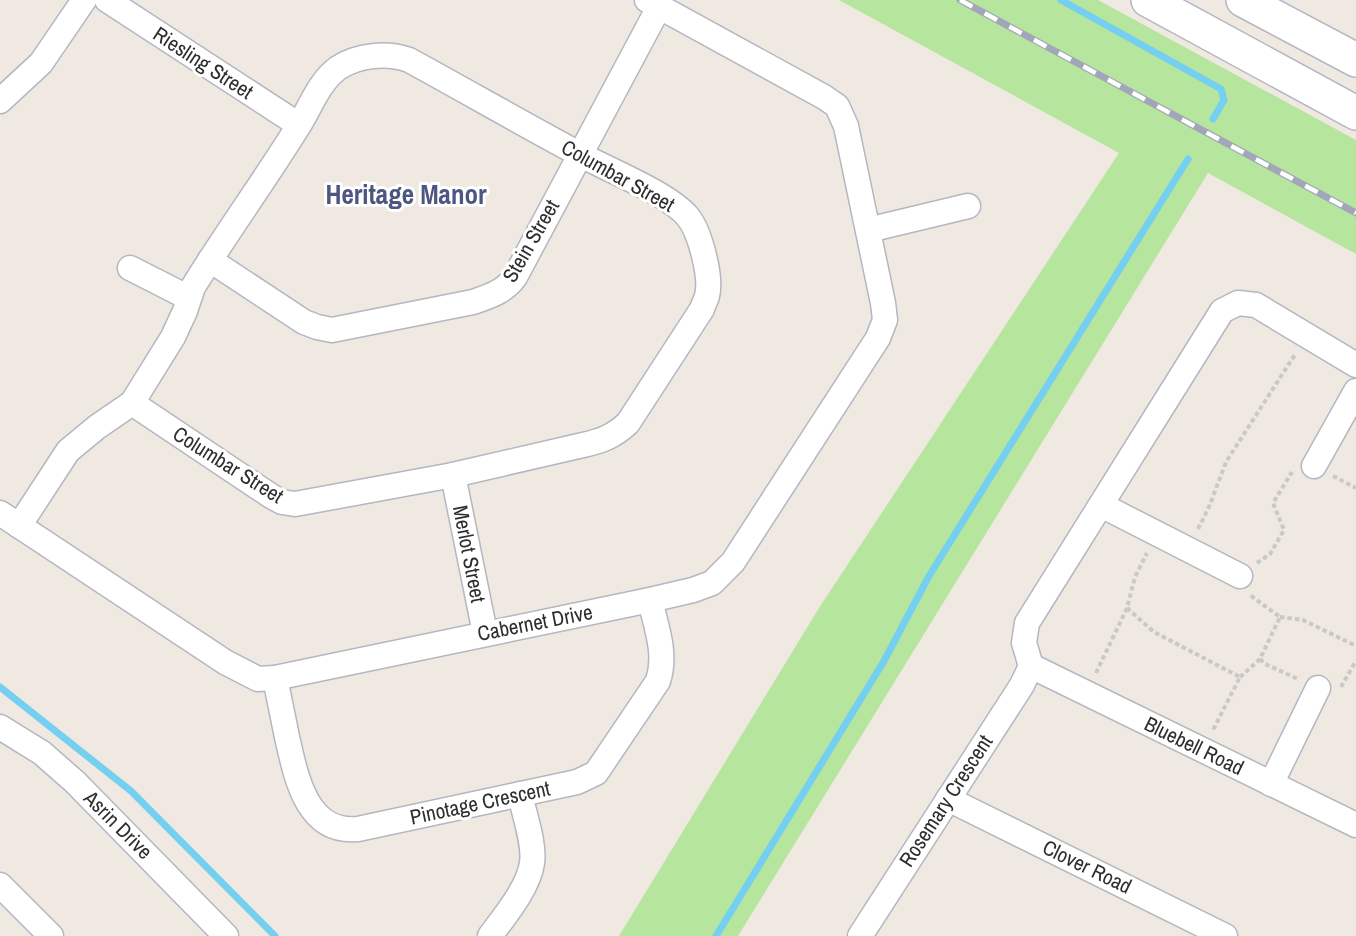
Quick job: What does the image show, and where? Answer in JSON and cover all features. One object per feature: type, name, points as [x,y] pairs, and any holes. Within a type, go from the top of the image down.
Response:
[{"type":"main road","points":[[1148,0],[1356,113]]},
{"type":"main road","points":[[1243,0],[1356,60]]},
{"type":"street","points":[[0,101],[41,63],[84,0]]},
{"type":"street","name":"Riesling Street","points":[[107,0],[299,125]]},
{"type":"street","name":"Stein Street","points":[[210,260],[304,322],[332,330],[473,302],[508,287],[580,154],[653,3]]},
{"type":"street","name":"Cabernet Drive","points":[[10,520],[248,675],[258,679],[275,678],[650,600],[712,583],[733,562],[878,338],[885,320],[846,126],[837,106],[653,3]]},
{"type":"street","name":"Columbar Street","points":[[10,520],[68,451],[132,403],[173,337],[192,287],[299,125],[324,81],[339,68],[356,60],[394,55],[409,60],[661,196],[689,218],[698,238],[707,270],[707,295],[702,309],[628,423],[616,434],[602,441],[453,475],[307,504],[282,502],[132,403]]},
{"type":"street","points":[[868,230],[968,206]]},
{"type":"street","points":[[130,268],[189,298]]},
{"type":"street","points":[[1031,666],[1024,643],[1027,623],[1222,312],[1238,303],[1256,305],[1356,364]]},
{"type":"street","points":[[1314,466],[1356,391]]},
{"type":"street","name":"Merlot Street","points":[[453,475],[484,633]]},
{"type":"street","points":[[1101,505],[1239,576]]},
{"type":"street","name":"Pinotage Crescent","points":[[275,678],[299,789],[320,817],[334,828],[345,831],[358,830],[588,778],[600,768],[658,681],[662,671],[661,646],[650,600]]},
{"type":"street","name":"Bluebell Road","points":[[1031,666],[1356,825]]},
{"type":"street","name":"Rosemary Crescent","points":[[860,936],[1022,685],[1031,666]]},
{"type":"street","points":[[1271,784],[1318,688]]},
{"type":"street","name":"Asrin Drive","points":[[0,727],[42,753],[75,782],[226,936]]},
{"type":"street","points":[[490,936],[530,873],[532,852],[520,794]]},
{"type":"street","name":"Clover Road","points":[[948,799],[1225,936]]},
{"type":"street","points":[[0,885],[51,936]]},
{"type":"path","points":[[1188,549],[1209,507],[1226,462],[1307,334]]},
{"type":"path","points":[[1356,488],[1300,459],[1273,503],[1284,530],[1270,554],[1239,576],[1247,593],[1280,617],[1303,620],[1356,646]]},
{"type":"path","points":[[1086,693],[1127,608],[1135,577],[1156,533]]},
{"type":"path","points":[[1127,608],[1154,632],[1240,677]]},
{"type":"path","points":[[1203,750],[1240,677],[1260,659],[1280,617]]},
{"type":"path","points":[[1260,659],[1265,664],[1318,688]]},
{"type":"green space","points":[[839,0],[1098,0],[1356,140],[1356,254],[1208,173],[738,936],[619,936],[819,608],[1119,153]]},
{"type":"waterway","points":[[1061,0],[1221,89],[1224,100],[1213,119]]},
{"type":"waterway","points":[[716,936],[884,661],[929,576],[1188,159]]},
{"type":"waterway","points":[[0,687],[131,791],[275,936]]},
{"type":"railway","points":[[960,0],[1356,213]]},
{"type":"district","name":"Heritage Manor","points":[[406,195]]}]
